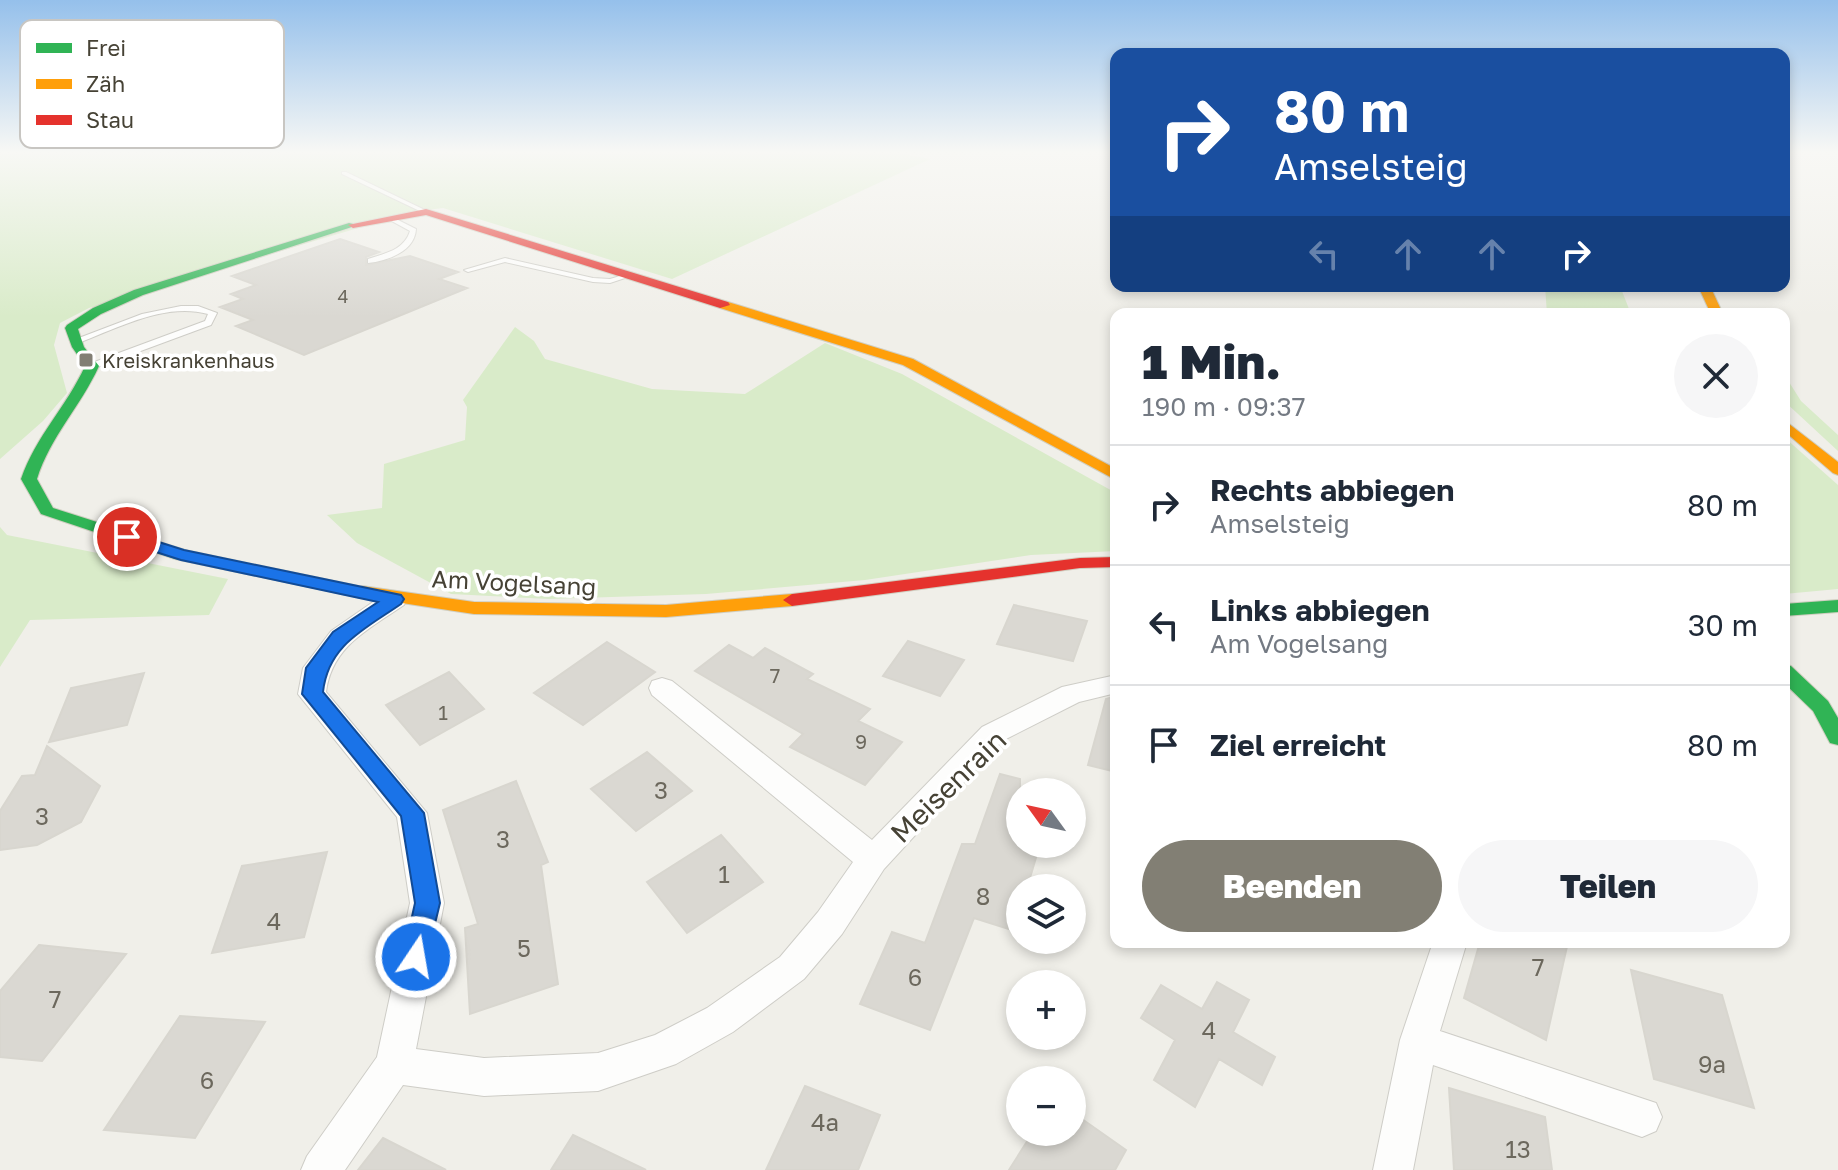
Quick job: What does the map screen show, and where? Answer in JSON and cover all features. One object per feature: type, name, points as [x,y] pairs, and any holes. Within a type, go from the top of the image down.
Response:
[{"type":"street","points":[[92,366],[75,341],[71,328],[89,314],[117,300],[317,234],[426,212],[908,362],[1110,472]]},
{"type":"street","name":"Am Vogelsang","points":[[92,366],[78,398],[36,454],[29,479],[47,511],[181,555],[395,599],[488,608],[666,611],[737,607],[1080,563],[1110,562]]},
{"type":"street","points":[[1790,429],[1838,470]]},
{"type":"street","points":[[321,1170],[394,1065],[427,903],[412,813],[312,694],[316,668],[340,637],[395,599]]},
{"type":"street","points":[[1790,610],[1838,606]]},
{"type":"street","points":[[1790,677],[1821,706],[1838,737]]},
{"type":"street","name":"Meisenrain","points":[[394,1065],[484,1077],[598,1072],[663,1051],[720,1020],[792,968],[830,923],[873,860],[992,734],[1072,694],[1110,685]]},
{"type":"street","name":"Meisenrain","points":[[662,688],[873,860]]},
{"type":"street","points":[[1393,1170],[1419,1040],[1448,948]]},
{"type":"street","points":[[1419,1040],[1459,1057],[1642,1117]]},
{"type":"lane","points":[[417,208],[426,212]]},
{"type":"lane","points":[[371,261],[403,249],[412,239],[414,230],[390,218]]},
{"type":"lane","points":[[468,270],[505,260],[593,280],[610,281],[630,275]]},
{"type":"lane","points":[[75,341],[168,310],[199,307],[213,313],[208,323],[92,366]]},
{"type":"green space","points":[[0,208],[826,208],[672,279],[443,208],[412,212],[89,308],[60,323],[54,345],[67,393],[43,421],[0,459]]},
{"type":"green space","points":[[1545,292],[1622,292],[1629,308],[1547,308]]},
{"type":"green space","points":[[515,327],[534,341],[545,359],[652,389],[745,394],[825,343],[902,374],[1110,490],[1110,551],[1031,555],[865,580],[706,594],[549,599],[451,594],[357,543],[327,515],[382,508],[384,464],[465,440],[467,407],[463,400]]},
{"type":"green space","points":[[1790,384],[1801,401],[1838,435],[1838,451],[1790,407]]},
{"type":"green space","points":[[1790,442],[1838,485],[1838,589],[1790,593]]},
{"type":"green space","points":[[0,527],[7,535],[228,579],[209,615],[30,620],[0,667]]},
{"type":"building","points":[[340,239],[379,252],[366,257],[366,265],[410,256],[458,272],[439,279],[467,288],[304,355],[236,326],[253,320],[220,307],[243,299],[231,294],[256,285],[232,276]]},
{"type":"building","points":[[1014,605],[1087,621],[1073,661],[997,644]]},
{"type":"building","points":[[908,641],[964,660],[940,696],[883,676]]},
{"type":"building","points":[[607,642],[655,672],[583,725],[534,693]]},
{"type":"building","points":[[729,645],[753,658],[765,648],[813,674],[807,679],[870,709],[858,721],[902,742],[865,785],[790,747],[803,734],[695,671]]},
{"type":"building","points":[[449,672],[484,709],[420,745],[386,705]]},
{"type":"building","points":[[144,673],[127,725],[49,742],[71,688]]},
{"type":"building","points":[[1110,698],[1110,770],[1088,765],[1106,699]]},
{"type":"building","points":[[47,746],[100,786],[81,822],[37,845],[0,850],[0,811],[22,776],[35,775]]},
{"type":"building","points":[[647,752],[692,791],[636,831],[591,789]]},
{"type":"building","points":[[1000,774],[1016,778],[1006,778],[1006,858],[1036,858],[1031,874],[1006,874],[1006,928],[974,918],[930,1030],[860,1004],[892,932],[925,943],[962,844],[975,844]]},
{"type":"building","points":[[516,781],[548,862],[541,865],[558,984],[470,1014],[465,928],[478,924],[443,810]]},
{"type":"building","points":[[721,835],[763,882],[687,933],[647,882]]},
{"type":"building","points":[[327,852],[304,937],[212,953],[242,866]]},
{"type":"building","points":[[39,945],[126,954],[42,1061],[0,1057],[0,991]]},
{"type":"building","points":[[1478,948],[1567,948],[1546,1040],[1464,998]]},
{"type":"building","points":[[1631,970],[1722,995],[1754,1108],[1654,1079]]},
{"type":"building","points":[[1217,982],[1249,1000],[1233,1032],[1275,1057],[1262,1085],[1219,1059],[1195,1107],[1154,1080],[1175,1040],[1141,1018],[1161,985],[1202,1009]]},
{"type":"building","points":[[180,1016],[265,1022],[195,1138],[104,1130]]},
{"type":"building","points":[[805,1086],[880,1115],[858,1170],[766,1170]]},
{"type":"building","points":[[1449,1088],[1545,1117],[1552,1170],[1454,1170]]},
{"type":"building","points":[[1086,1122],[1126,1150],[1115,1170],[1009,1170],[1024,1146],[1086,1146]]},
{"type":"building","points":[[573,1135],[646,1170],[551,1170]]},
{"type":"building","points":[[383,1138],[446,1170],[358,1170]]},
{"type":"traffic: fast","points":[[353,225],[138,293],[110,304],[71,328],[78,347],[92,366],[77,395],[41,449],[29,479],[47,511],[181,555],[362,592]]},
{"type":"traffic: fast","points":[[1790,610],[1838,606]]},
{"type":"traffic: fast","points":[[1790,677],[1821,706],[1838,737]]},
{"type":"traffic: slow","points":[[1707,292],[1714,308]]},
{"type":"traffic: slow","points":[[724,305],[908,362],[1110,472]]},
{"type":"traffic: slow","points":[[1790,429],[1838,470]]},
{"type":"traffic: slow","points":[[362,592],[474,608],[666,611],[792,600]]},
{"type":"traffic: jam","points":[[353,225],[426,212],[724,305]]},
{"type":"traffic: jam","points":[[792,600],[1080,563],[1110,562]]},
{"type":"place","name":"Kreiskrankenhaus","points":[[86,360]]},
{"type":"route","points":[[127,537],[181,555],[395,599],[340,637],[316,668],[312,694],[412,813],[427,903],[416,957]]}]
